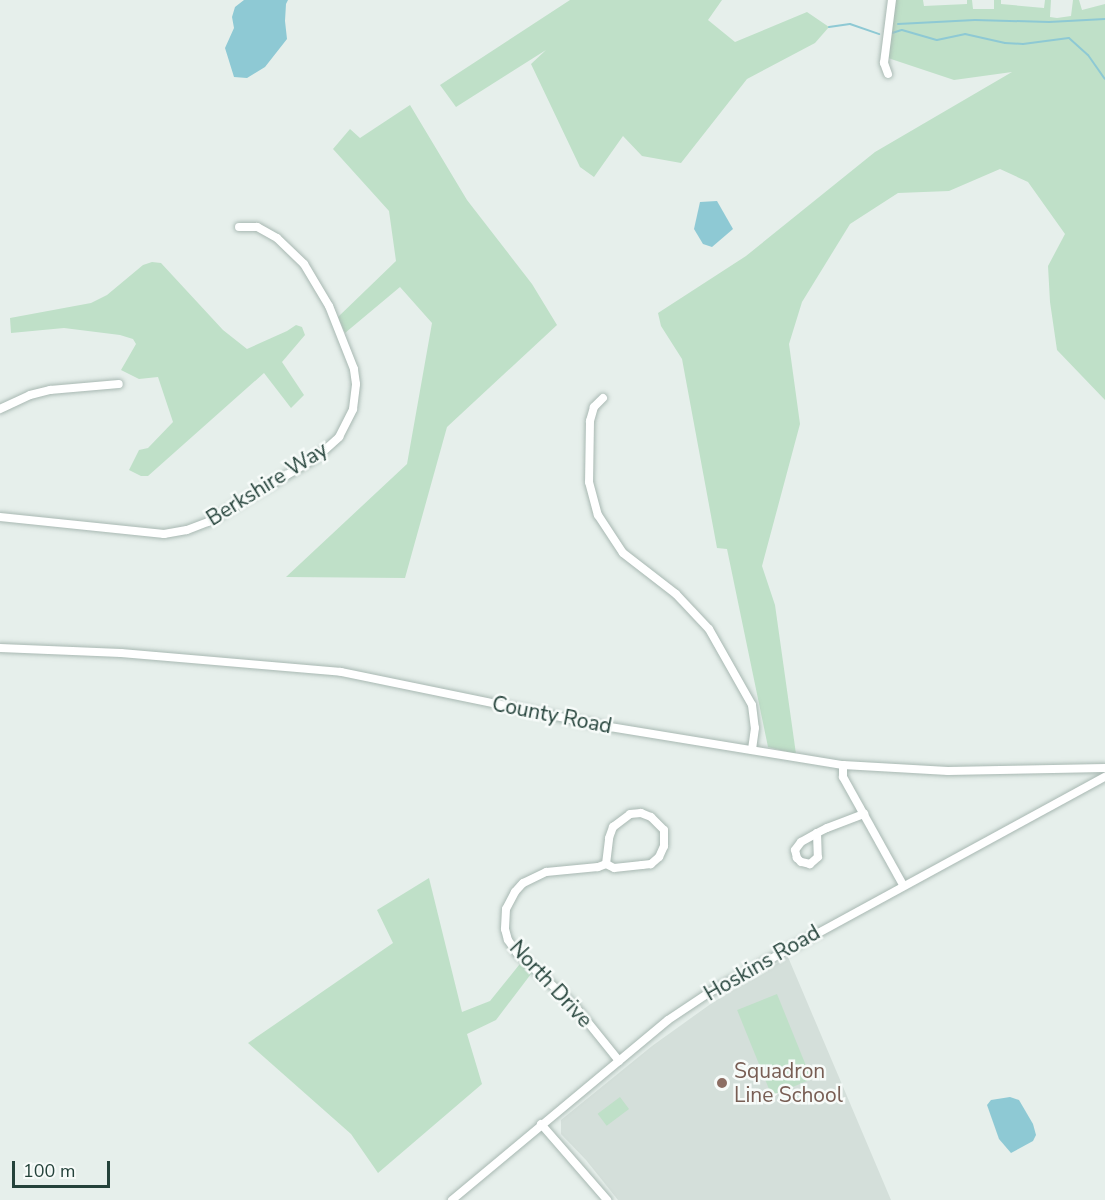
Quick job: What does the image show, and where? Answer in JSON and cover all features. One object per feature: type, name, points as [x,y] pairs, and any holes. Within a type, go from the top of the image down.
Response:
[{"type":"street","points":[[888,74],[884,63],[892,0]]},
{"type":"street","name":"Berkshire Way","points":[[0,517],[164,534],[187,530],[208,522],[317,457],[339,437],[353,409],[356,384],[354,369],[329,306],[315,279],[284,245],[257,227],[239,227]]},
{"type":"street","points":[[0,409],[30,395],[50,390],[119,384]]},
{"type":"street","points":[[603,398],[594,407],[590,421],[590,482],[598,514],[614,542],[627,558],[676,594],[709,629],[752,705],[755,728],[752,750]]},
{"type":"street","name":"County Road","points":[[0,648],[133,654],[341,672],[610,727],[843,765],[948,771],[1105,768]]},
{"type":"street","points":[[843,765],[843,777],[903,885]]},
{"type":"street","name":"Hoskins Road","points":[[452,1200],[668,1020],[710,992],[1105,777]]},
{"type":"street","name":"North Drive","points":[[606,864],[609,837],[620,819],[641,813],[659,823],[664,830],[664,846],[659,857],[651,864],[614,868],[606,864],[598,867],[546,872],[523,883],[510,899],[505,918],[505,929],[508,940],[517,953],[574,1005],[619,1061]]},
{"type":"street","points":[[817,833],[864,814]]},
{"type":"street","points":[[541,1124],[607,1200]]},
{"type":"shaded area","name":"Squadron Line School","points":[[788,957],[891,1200],[618,1200],[586,1160],[561,1134],[561,1120],[652,1046],[712,1003]]},
{"type":"green space","points":[[570,0],[722,0],[708,20],[735,42],[807,12],[829,27],[815,43],[747,79],[681,163],[642,156],[623,136],[594,177],[580,167],[531,64],[546,50],[456,107],[440,85]]},
{"type":"green space","points":[[895,0],[923,0],[924,6],[967,4],[967,0],[972,0],[973,9],[994,9],[994,0],[1001,0],[1001,4],[1044,8],[1045,0],[1051,0],[1050,17],[1057,18],[1071,16],[1073,0],[1079,0],[1082,10],[1105,4],[1105,400],[1057,350],[1050,302],[1048,266],[1065,234],[1028,182],[1000,169],[949,191],[898,193],[850,224],[802,302],[789,344],[800,424],[762,566],[775,605],[796,754],[768,747],[727,549],[717,548],[682,359],[661,326],[658,313],[746,256],[875,152],[1012,72],[954,80],[885,57]]},
{"type":"green space","points":[[410,105],[467,200],[532,284],[557,325],[447,427],[405,578],[286,577],[407,464],[432,323],[400,287],[345,333],[338,317],[396,261],[389,211],[333,149],[350,129],[360,138]]},
{"type":"green space","points":[[152,262],[161,263],[223,330],[247,349],[296,325],[302,327],[305,335],[282,362],[304,395],[291,408],[264,373],[148,476],[141,476],[129,470],[139,450],[148,448],[173,422],[158,377],[139,379],[121,370],[136,344],[133,339],[120,335],[64,328],[11,333],[10,318],[91,303],[107,295],[143,265]]},
{"type":"green space","points":[[429,878],[462,1012],[490,1001],[523,960],[534,970],[496,1020],[467,1034],[482,1084],[378,1173],[351,1134],[248,1043],[393,943],[377,910]]},
{"type":"green space","points":[[777,994],[811,1079],[772,1095],[737,1010]]},
{"type":"green space","points":[[620,1097],[629,1109],[607,1126],[598,1114]]},
{"type":"water","points":[[244,0],[288,0],[285,21],[287,39],[265,67],[247,78],[234,77],[225,48],[234,28],[232,17],[235,7]]},
{"type":"water","points":[[717,201],[733,229],[712,247],[703,244],[694,229],[700,202]]},
{"type":"water","points":[[1010,1097],[1019,1100],[1033,1124],[1036,1135],[1033,1141],[1011,1153],[999,1139],[987,1105],[991,1100]]},
{"type":"waterway","points":[[898,24],[975,20],[1049,22],[1105,19]]},
{"type":"waterway","points":[[829,27],[850,24],[879,34]]},
{"type":"waterway","points":[[892,33],[902,30],[937,40],[965,34],[1005,43],[1023,44],[1069,38],[1088,55],[1105,79]]},
{"type":"place","name":"Squadron Line School","points":[[722,1083]]}]
